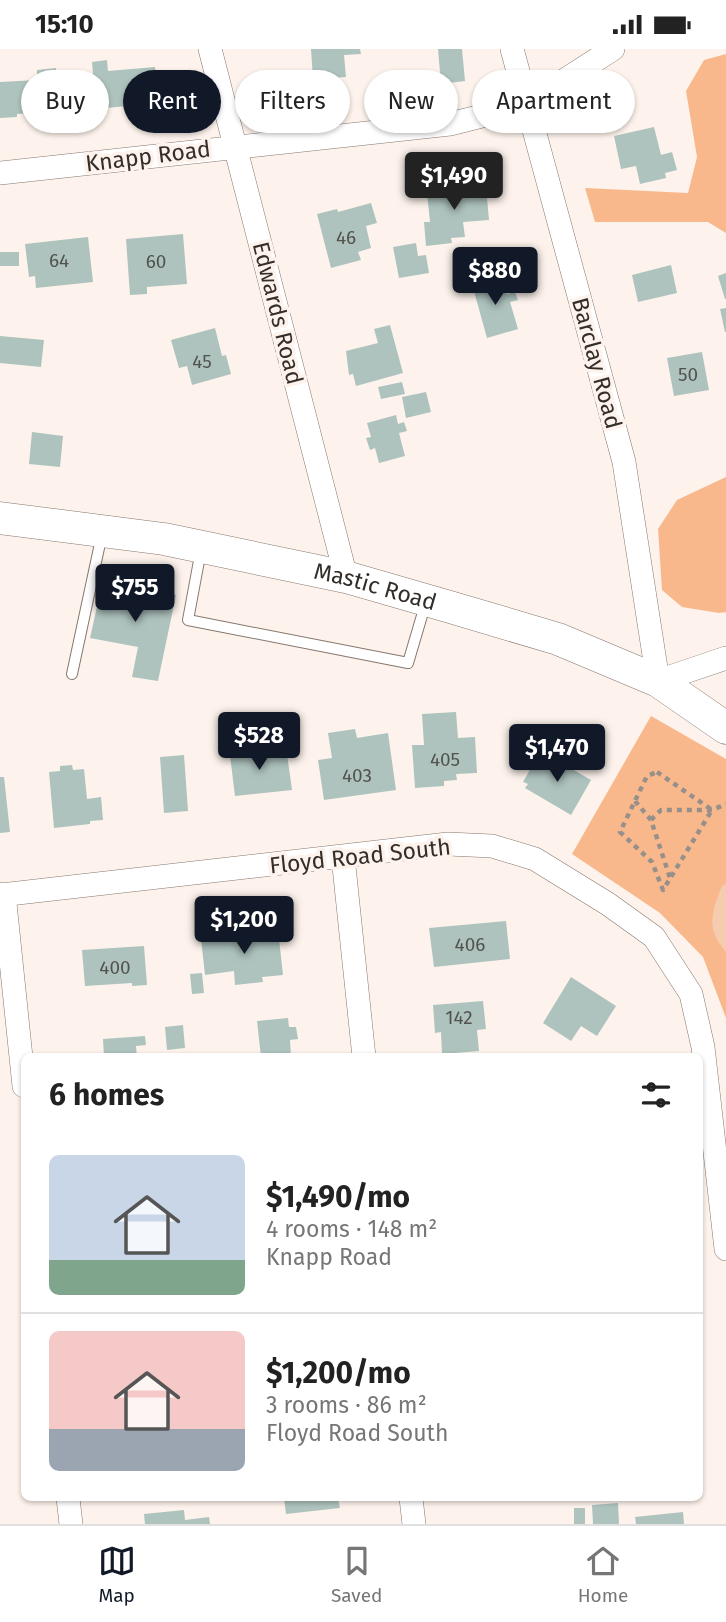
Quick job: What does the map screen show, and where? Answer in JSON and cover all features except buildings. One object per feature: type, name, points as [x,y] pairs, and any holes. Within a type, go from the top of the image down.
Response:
[{"type":"main road","name":"Mastic Road","points":[[0,518],[202,547],[346,577],[427,600],[558,639],[659,681],[726,728]]},
{"type":"street","name":"Edwards Road","points":[[210,49],[346,577]]},
{"type":"street","name":"Barclay Road","points":[[512,49],[517,70]]},
{"type":"street","name":"Knapp Road","points":[[580,70],[612,49]]},
{"type":"street","name":"Knapp Road","points":[[0,173],[235,146],[375,134],[472,118]]},
{"type":"street","name":"Barclay Road","points":[[534,133],[624,462],[659,681]]},
{"type":"street","points":[[659,681],[726,658]]},
{"type":"street","name":"Floyd Road South","points":[[2,895],[448,844],[492,846],[536,859],[608,904],[654,937],[691,994],[703,1047],[726,1249]]},
{"type":"street","points":[[343,857],[364,1053]]},
{"type":"street","points":[[2,895],[21,1060]]},
{"type":"street","points":[[68,1501],[71,1524]]},
{"type":"street","points":[[411,1501],[414,1524]]},
{"type":"lane","points":[[72,674],[103,531]]},
{"type":"lane","points":[[202,547],[188,620],[408,663],[427,600]]},
{"type":"path","points":[[657,772],[712,810],[663,890],[652,862],[620,832],[647,776],[657,772]]},
{"type":"path","points":[[635,801],[651,820],[670,879]]},
{"type":"path","points":[[651,820],[661,810],[712,810],[726,804]]},
{"type":"shaded area","points":[[726,54],[726,233],[708,222],[595,222],[585,188],[688,193],[697,157],[686,91],[704,60]]},
{"type":"shaded area","points":[[726,477],[726,612],[682,607],[662,590],[658,529],[677,500]]},
{"type":"shaded area","points":[[651,716],[726,759],[726,1018],[703,957],[660,913],[572,854]]},
{"type":"shaded area","points":[[726,884],[726,952],[715,936],[712,920],[718,896],[722,886]]}]
